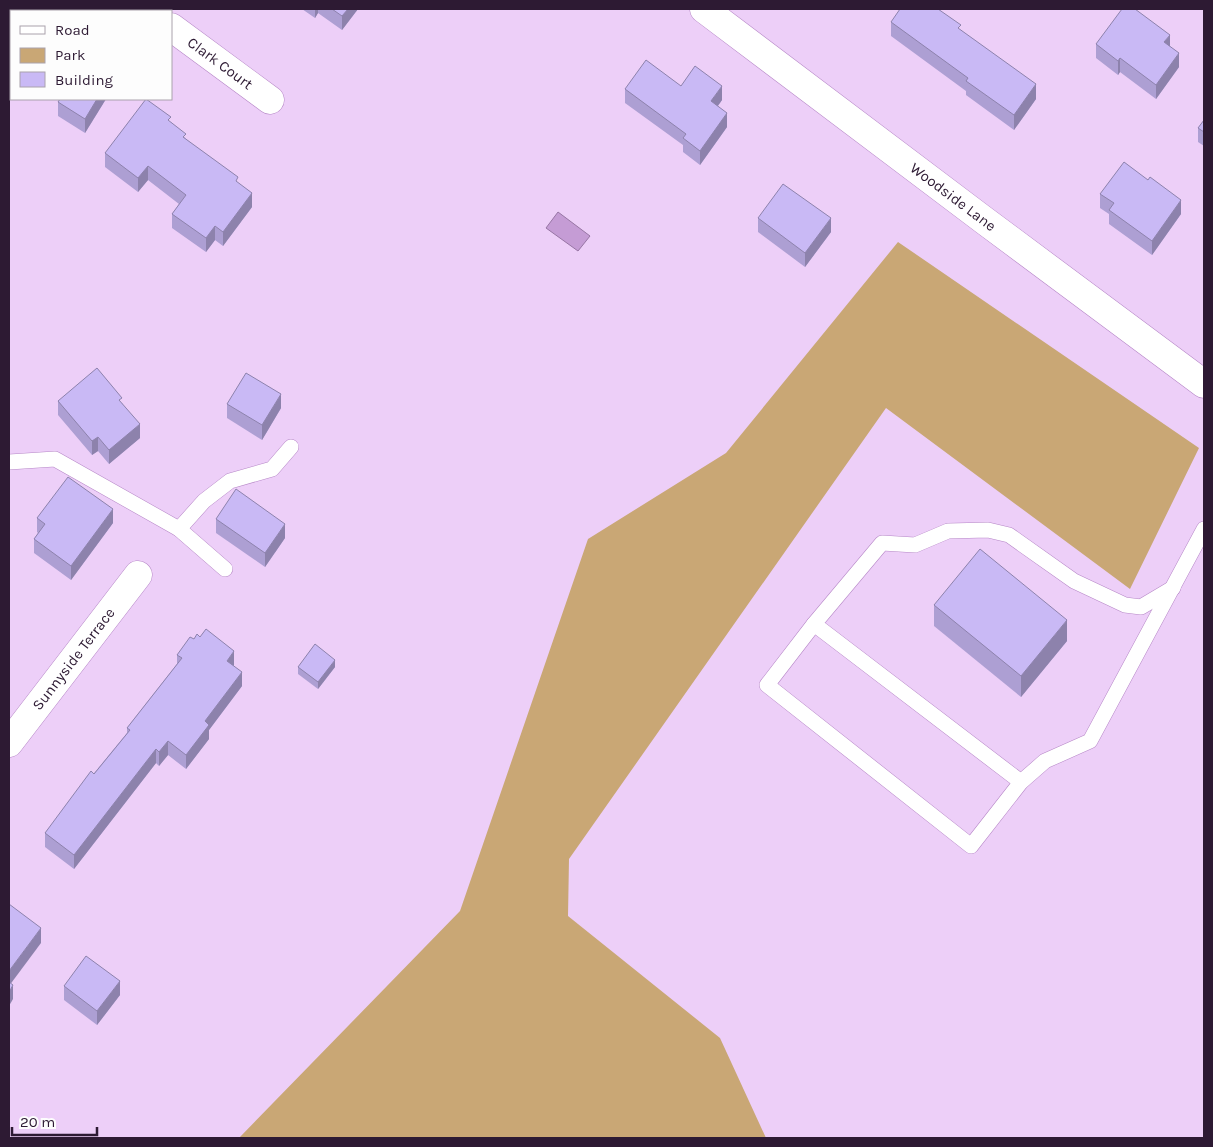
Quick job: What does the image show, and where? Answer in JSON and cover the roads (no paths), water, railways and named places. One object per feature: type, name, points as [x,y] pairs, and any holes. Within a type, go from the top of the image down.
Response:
[{"type":"street","name":"Woodside Lane","points":[[704,9],[1204,384]]},
{"type":"street","name":"Clark Court","points":[[172,28],[270,100]]},
{"type":"street","name":"Sunnyside Terrace","points":[[9,743],[138,575]]},
{"type":"lane","points":[[179,529],[204,501],[230,481],[272,469],[290,447]]},
{"type":"lane","points":[[9,462],[55,459],[179,529],[225,568]]},
{"type":"lane","points":[[1174,587],[1141,608],[1125,605],[1074,581],[1009,535],[988,530],[948,530],[916,545],[882,543],[814,624],[767,685],[971,846],[1021,782],[1045,761],[1090,741],[1174,587],[1204,529]]},
{"type":"lane","points":[[814,624],[1021,782]]}]
